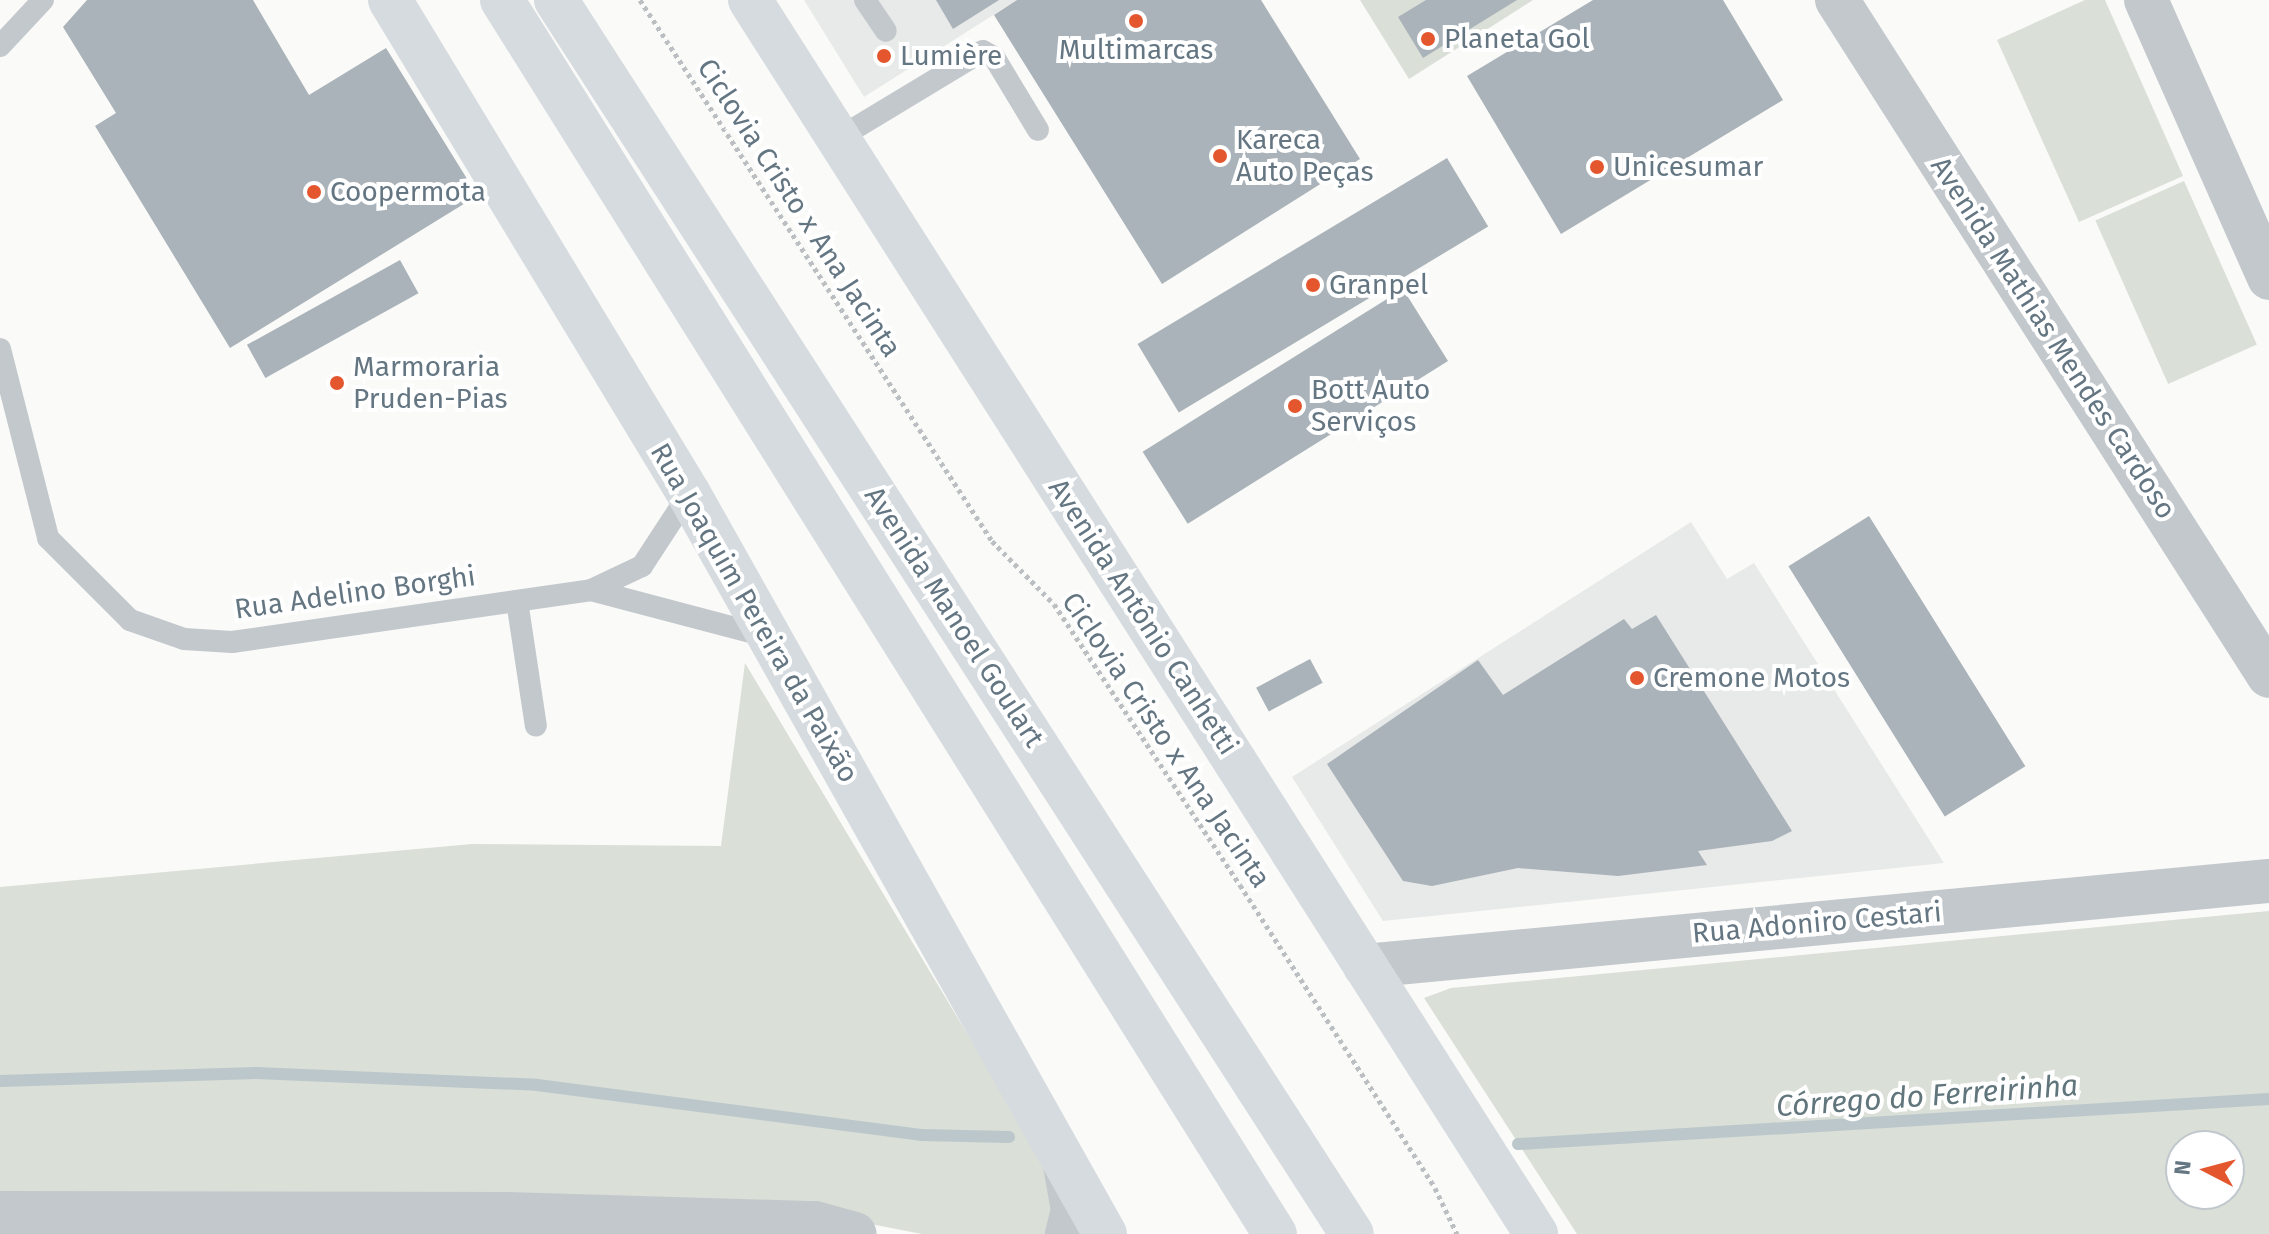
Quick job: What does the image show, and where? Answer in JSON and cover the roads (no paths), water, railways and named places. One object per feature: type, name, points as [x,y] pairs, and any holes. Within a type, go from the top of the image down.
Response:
[{"type":"main road","name":"Rua Joaquim Pereira da Paixão","points":[[390,0],[689,494],[1105,1234]]},
{"type":"main road","name":"Avenida Manoel Goulart","points":[[502,0],[1275,1234]]},
{"type":"main road","name":"Avenida Manoel Goulart","points":[[556,0],[1352,1234]]},
{"type":"main road","name":"Avenida Antônio Canhetti","points":[[750,0],[1536,1234]]},
{"type":"street","name":"Avenida Mathias Mendes Cardoso","points":[[1837,0],[2269,676]]},
{"type":"street","points":[[2146,0],[2269,278]]},
{"type":"street","name":"Rua Adoniro Cestari","points":[[1365,966],[2269,881]]},
{"type":"street","points":[[1065,1165],[1073,1210],[1067,1234]]},
{"type":"street","points":[[0,1213],[505,1214],[815,1223],[855,1234]]},
{"type":"lane","points":[[0,46],[43,0]]},
{"type":"lane","points":[[865,0],[886,31]]},
{"type":"lane","points":[[837,139],[983,51],[994,57],[1038,130]]},
{"type":"lane","name":"Rua Adelino Borghi","points":[[0,349],[48,538],[130,620],[184,639],[232,642],[591,590]]},
{"type":"lane","points":[[591,590],[642,566],[689,494]]},
{"type":"lane","points":[[591,590],[771,638]]},
{"type":"lane","points":[[517,601],[536,726]]},
{"type":"waterway","points":[[0,1081],[256,1073],[537,1085],[921,1135],[1009,1137]]},
{"type":"waterway","name":"Córrego do Ferreirinha","points":[[1518,1144],[2269,1099]]},
{"type":"place","name":"Multimarcas","points":[[1136,21]]},
{"type":"place","name":"Planeta Gol","points":[[1428,39]]},
{"type":"place","name":"Lumière","points":[[884,56]]},
{"type":"place","name":"Kareca Auto Peças","points":[[1220,156]]},
{"type":"place","name":"Unicesumar","points":[[1597,167]]},
{"type":"place","name":"Coopermota","points":[[314,192]]},
{"type":"place","name":"Granpel","points":[[1313,285]]},
{"type":"place","name":"Marmoraria Pruden-Pias","points":[[337,383]]},
{"type":"place","name":"Bott Auto Serviços","points":[[1295,406]]},
{"type":"place","name":"Cremone Motos","points":[[1637,678]]}]
